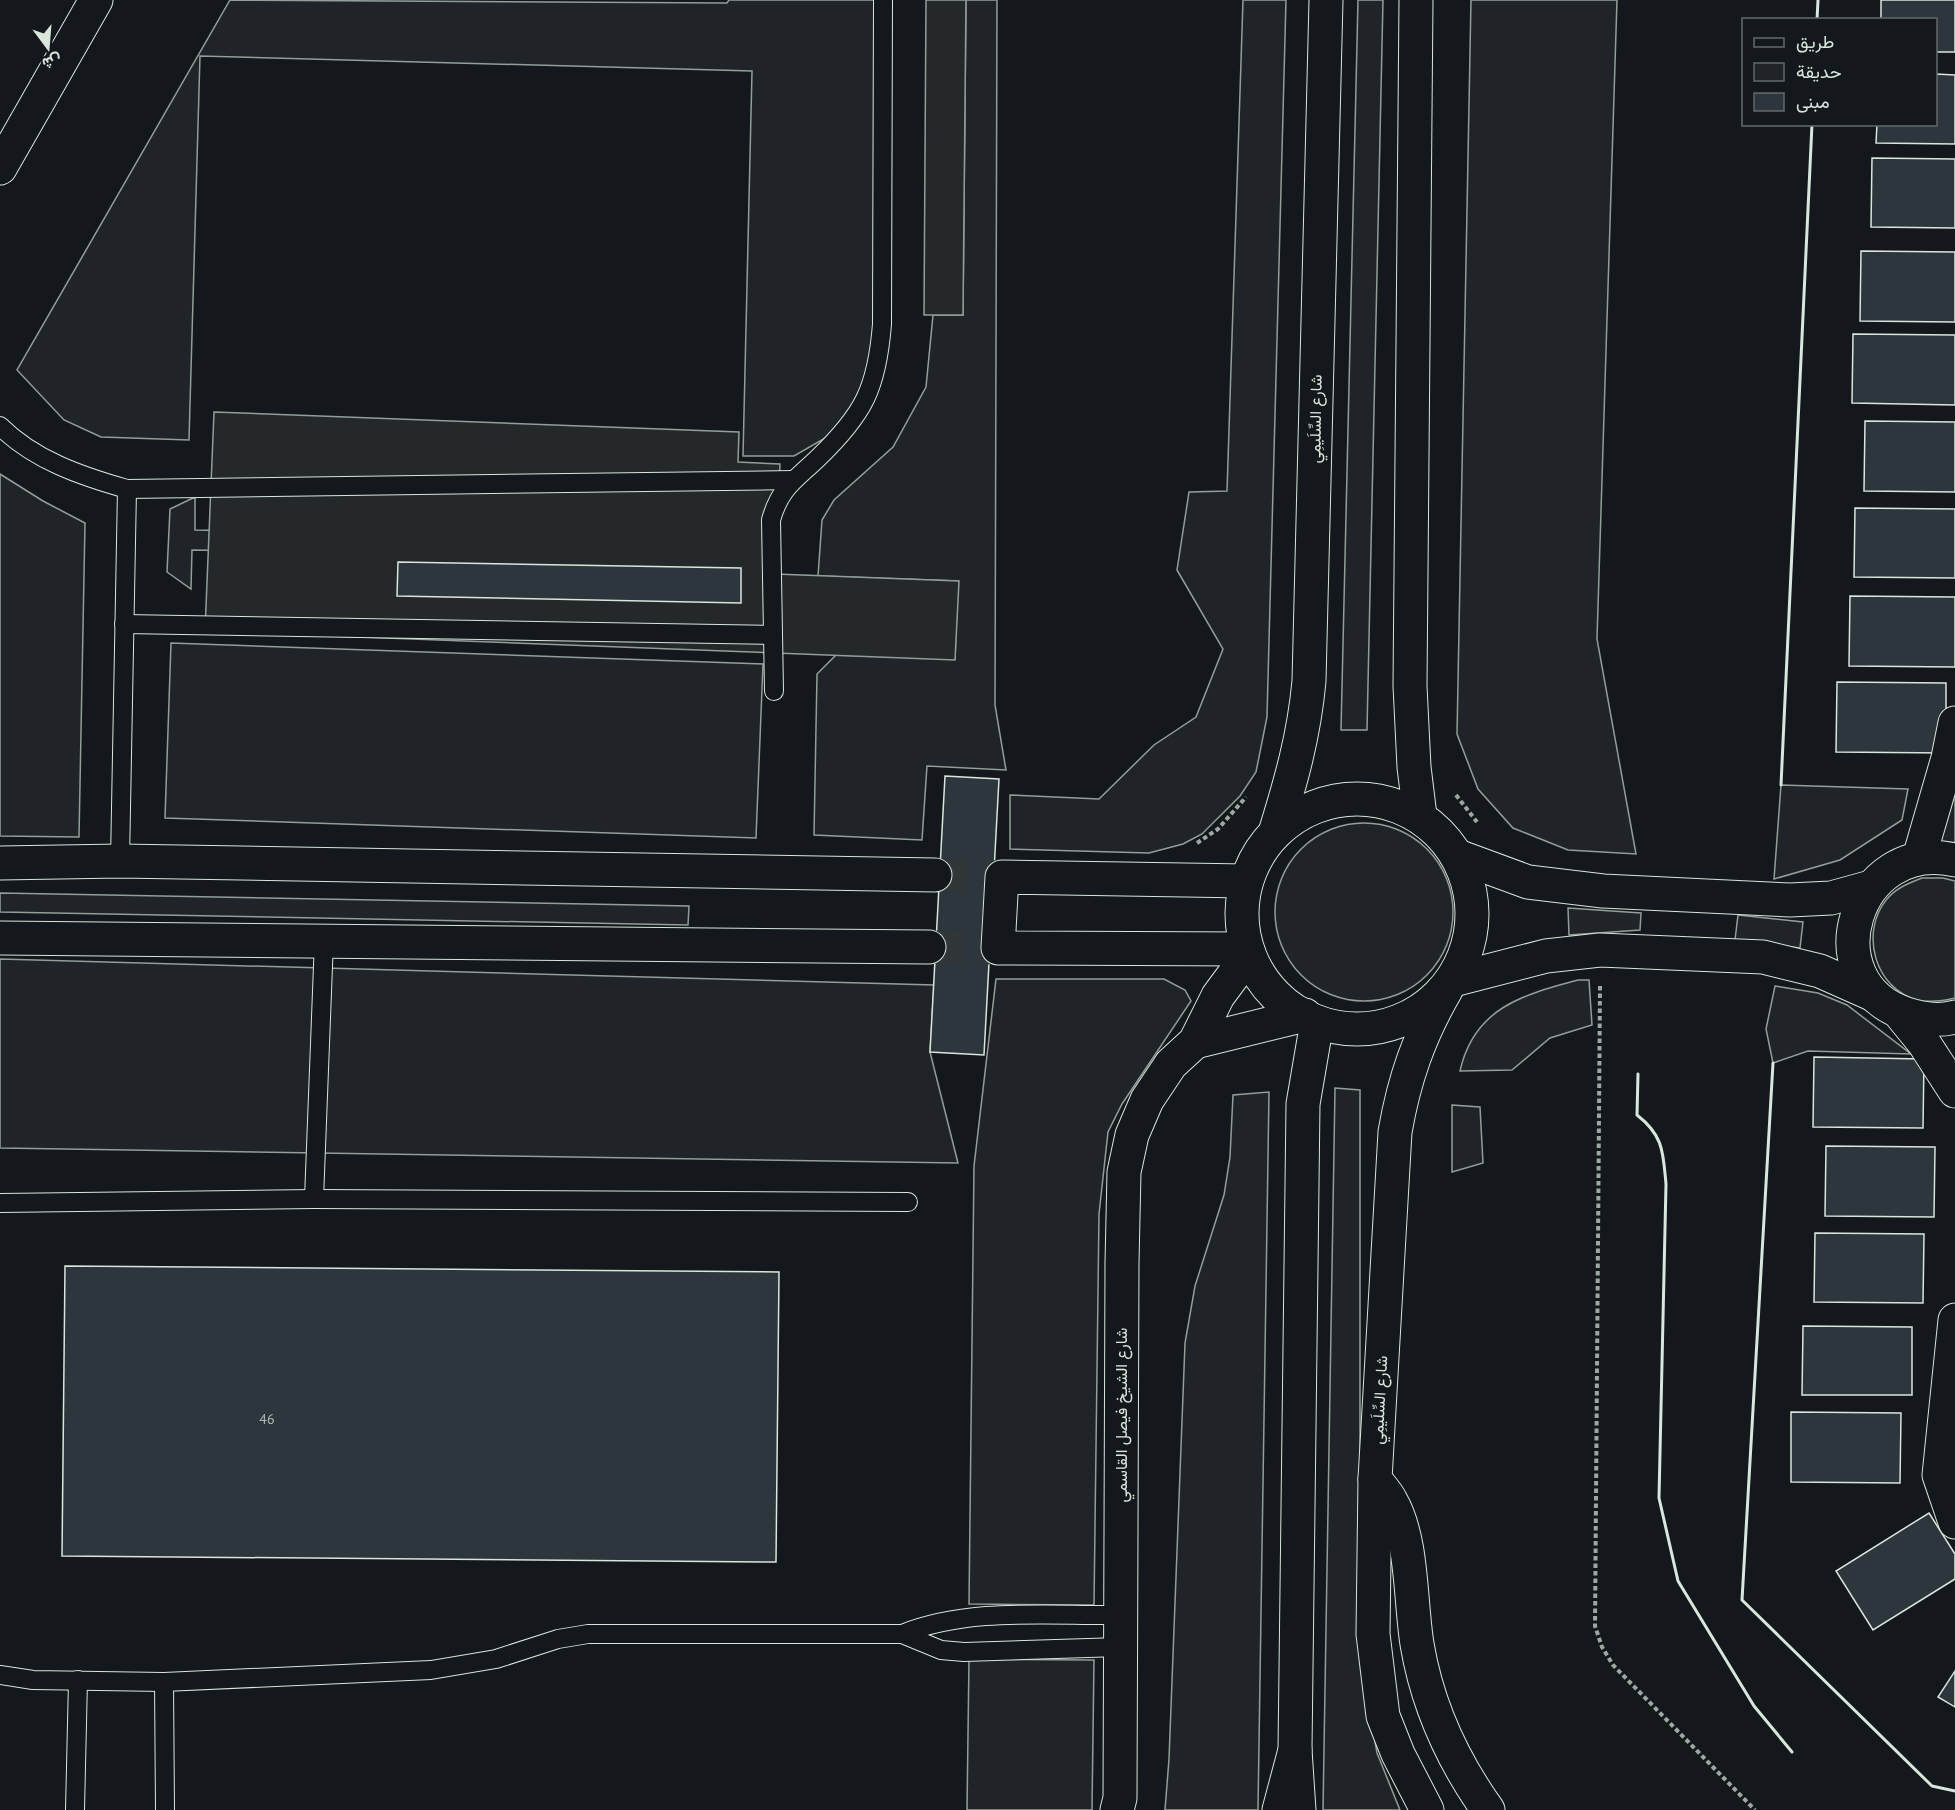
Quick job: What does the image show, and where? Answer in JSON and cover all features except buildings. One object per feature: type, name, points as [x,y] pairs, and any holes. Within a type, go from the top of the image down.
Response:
[{"type":"main road","points":[[0,168],[96,0]]},
{"type":"main road","name":"شارع السِّلَيمِي","points":[[1275,833],[1299,754],[1305,725],[1309,681],[1326,0]]},
{"type":"main road","points":[[1416,0],[1410,686],[1414,767],[1420,816]]},
{"type":"main road","points":[[1919,858],[1948,758],[1955,723]]},
{"type":"main road","points":[[1871,887],[1831,898],[1790,900],[1603,891],[1528,882],[1496,873],[1460,857],[1442,834],[1420,816],[1384,801],[1345,799],[1307,810],[1275,833],[1257,855],[1246,881],[1242,903],[1242,926],[1248,951],[1269,989],[1287,1005],[1311,1019],[1351,1029],[1386,1026],[1418,1012],[1449,985],[1546,956],[1600,950],[1762,957],[1820,971],[1922,1019],[1955,1017]]},
{"type":"main road","name":"شارع السِّلَيمِي","points":[[1427,1810],[1402,1762],[1383,1716],[1373,1634],[1375,1479],[1395,1132],[1401,1095],[1412,1058],[1426,1024],[1471,941],[1473,898],[1460,857]]},
{"type":"main road","points":[[1955,860],[1942,857],[1919,858],[1896,866],[1871,887],[1861,902],[1853,925],[1853,950],[1860,973],[1924,1043],[1955,1091]]},
{"type":"main road","points":[[0,863],[120,861],[934,875]]},
{"type":"main road","points":[[1246,881],[1002,877],[998,948],[1248,951]]},
{"type":"main road","points":[[0,938],[928,947]]},
{"type":"main road","name":"شارع الشيخ فيصل القاسمي","points":[[1117,1810],[1119,1798],[1122,1263],[1125,1172],[1132,1136],[1147,1100],[1171,1064],[1195,1042],[1218,996],[1248,951]]},
{"type":"main road","points":[[1299,1810],[1295,1750],[1303,1104],[1311,1019]]},
{"type":"main road","name":"شارع الشيخ فيصل القاسمي","points":[[1195,1042],[1311,1019]]},
{"type":"main road","points":[[1955,1320],[1939,1474],[1955,1522]]},
{"type":"main road","points":[[1375,1479],[1392,1502],[1403,1533],[1417,1644],[1429,1698],[1451,1748],[1488,1810]]},
{"type":"main road","points":[[1279,1810],[1295,1750]]},
{"type":"lane","points":[[774,691],[771,520],[777,499],[842,434],[865,401],[879,364],[882,324],[883,0]]},
{"type":"lane","points":[[0,426],[13,439],[75,475],[127,489],[794,480]]},
{"type":"lane","points":[[120,861],[127,489]]},
{"type":"lane","points":[[124,624],[773,635]]},
{"type":"lane","points":[[314,1199],[324,940]]},
{"type":"lane","points":[[0,1203],[314,1199],[908,1203]]},
{"type":"lane","points":[[0,1675],[33,1680],[164,1682],[430,1670],[496,1659],[558,1639],[588,1634],[902,1634],[933,1623],[966,1617],[1120,1615]]},
{"type":"lane","points":[[902,1634],[941,1650],[964,1652],[1120,1647]]},
{"type":"lane","points":[[75,1810],[78,1680]]},
{"type":"lane","points":[[164,1682],[165,1810]]},
{"type":"path","points":[[1450,786],[1462,804],[1482,826]]},
{"type":"path","points":[[1189,847],[1218,829],[1250,792]]},
{"type":"path","points":[[1600,950],[1595,1626],[1602,1647],[1613,1665],[1755,1810]]},
{"type":"green space","points":[[230,0],[727,3],[729,0],[881,0],[877,350],[865,399],[834,433],[794,456],[743,456],[752,71],[200,56],[189,440],[101,437],[64,420],[17,370]]},
{"type":"green space","points":[[966,0],[997,0],[995,705],[1006,770],[927,766],[922,840],[814,835],[817,674],[836,655],[955,659],[958,581],[818,576],[822,520],[834,500],[893,447],[926,387],[933,315],[963,315]]},
{"type":"green space","points":[[1243,0],[1286,0],[1267,717],[1256,772],[1240,796],[1202,834],[1183,844],[1149,853],[1010,849],[1010,795],[1099,799],[1154,745],[1196,717],[1223,649],[1177,570],[1189,492],[1227,491]]},
{"type":"green space","points":[[1358,0],[1383,0],[1367,730],[1341,730]]},
{"type":"green space","points":[[1471,0],[1617,0],[1597,639],[1636,854],[1568,850],[1513,828],[1478,789],[1457,734]]},
{"type":"green space","points":[[0,474],[43,501],[85,523],[79,837],[0,836]]},
{"type":"green space","points":[[195,497],[195,530],[745,541],[745,558],[192,550],[191,589],[167,572],[170,509]]},
{"type":"green space","points":[[171,643],[763,664],[756,838],[165,818]]},
{"type":"green space","points":[[1955,782],[1955,851],[1937,843]]},
{"type":"green space","points":[[1781,785],[1908,789],[1902,820],[1840,860],[1774,879]]},
{"type":"green space","points":[[1364,823],[1398,830],[1427,849],[1446,878],[1453,912],[1446,946],[1427,975],[1398,994],[1364,1001],[1330,994],[1301,975],[1282,946],[1275,912],[1282,878],[1301,849],[1330,830]]},
{"type":"green space","points":[[1922,878],[1943,878],[1955,881],[1955,998],[1941,1001],[1918,1000],[1903,994],[1891,985],[1876,958],[1873,943],[1874,927],[1887,899],[1894,892]]},
{"type":"green space","points":[[0,893],[689,906],[688,925],[0,912]]},
{"type":"green space","points":[[1568,908],[1641,913],[1640,930],[1569,935]]},
{"type":"green space","points":[[1738,915],[1803,922],[1800,948],[1735,940]]},
{"type":"green space","points":[[0,959],[934,985],[930,1052],[958,1163],[0,1148]]},
{"type":"green space","points":[[996,979],[1164,979],[1185,990],[1191,1001],[1122,1104],[1108,1132],[1099,1214],[1094,1605],[969,1604],[974,1166]]},
{"type":"green space","points":[[1578,980],[1589,980],[1592,1025],[1550,1038],[1512,1070],[1460,1071],[1476,1032],[1489,1018],[1520,999]]},
{"type":"green space","points":[[1775,986],[1818,993],[1847,1005],[1911,1054],[1808,1051],[1773,1063],[1766,1029]]},
{"type":"green space","points":[[1335,1088],[1360,1090],[1360,1656],[1377,1753],[1400,1810],[1323,1810]]},
{"type":"green space","points":[[1269,1092],[1258,1810],[1165,1810],[1169,1759],[1185,1343],[1195,1286],[1224,1195],[1230,1157],[1233,1095]]},
{"type":"green space","points":[[1452,1105],[1480,1107],[1483,1163],[1452,1172]]},
{"type":"green space","points":[[969,1659],[1094,1660],[1092,1810],[967,1810]]},
{"type":"shaded area","points":[[926,0],[966,0],[963,315],[924,315]]},
{"type":"shaded area","points":[[214,412],[739,432],[738,462],[780,464],[776,574],[959,581],[955,660],[205,631]]},
{"type":"tunnel","points":[[935,875],[1002,877]]},
{"type":"tunnel","points":[[929,947],[998,948]]},
{"type":"wall","points":[[1817,18],[1818,0]]},
{"type":"wall","points":[[1781,785],[1812,126]]},
{"type":"wall","points":[[1773,1063],[1742,1600],[1932,1786],[1955,1791]]},
{"type":"wall","points":[[1638,1074],[1637,1115],[1657,1138],[1663,1154],[1666,1184],[1659,1498],[1678,1581],[1754,1706],[1792,1752]]}]
